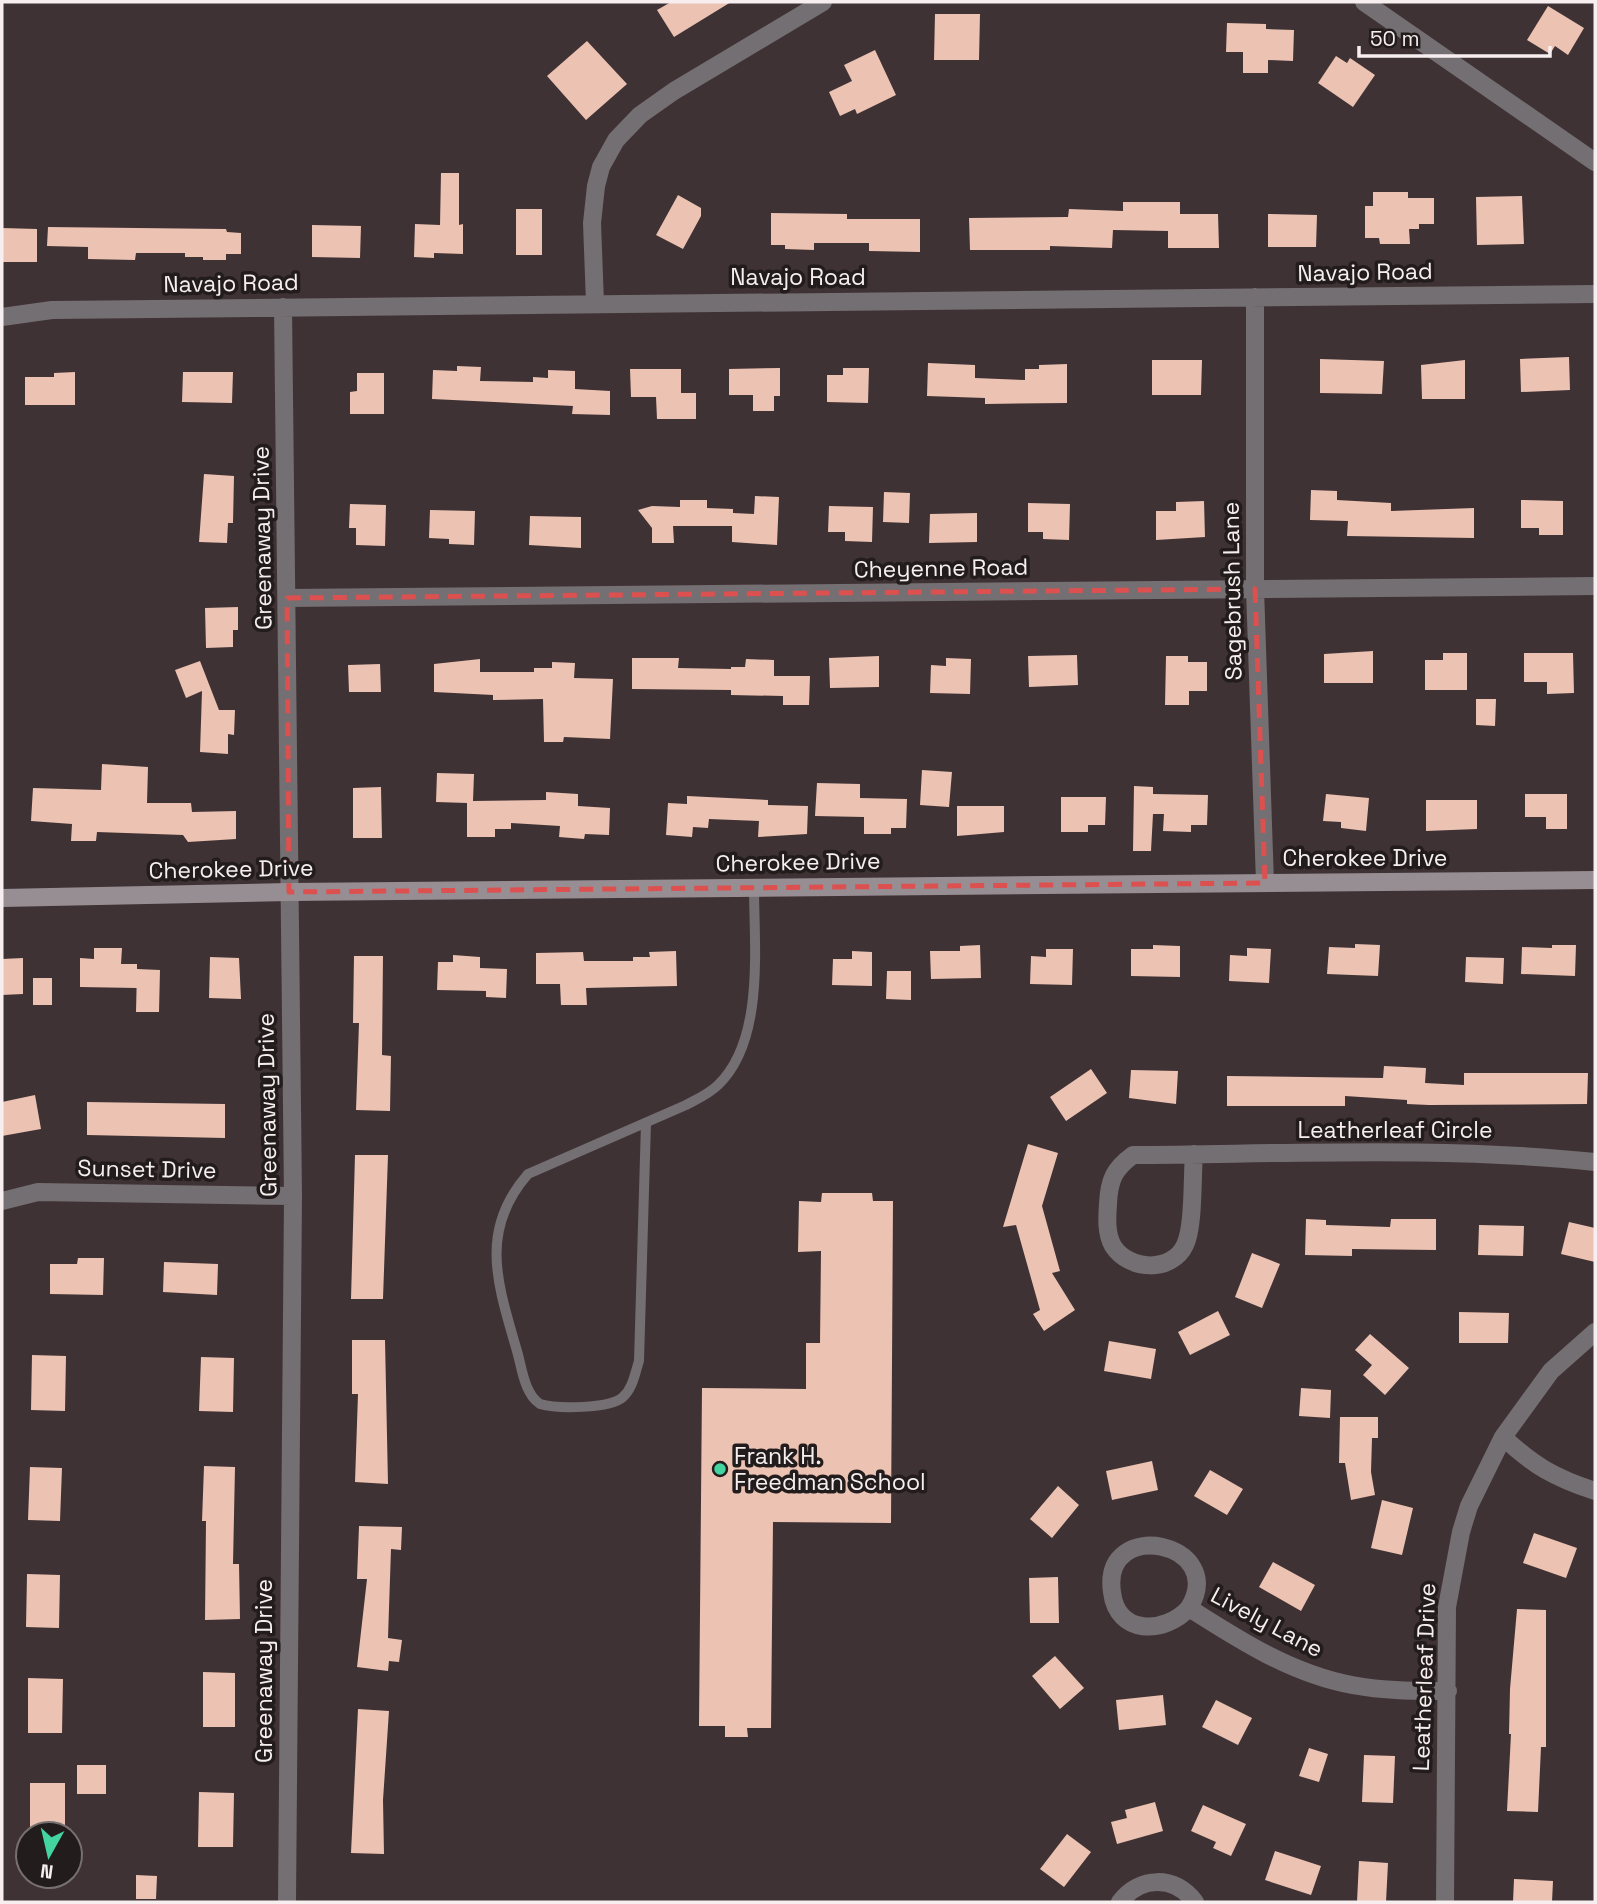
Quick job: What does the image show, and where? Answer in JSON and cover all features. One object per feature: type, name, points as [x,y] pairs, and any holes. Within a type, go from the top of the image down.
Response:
[{"type":"street","points":[[595,303],[592,223],[596,186],[601,167],[616,140],[640,115],[674,91],[823,2]]},
{"type":"street","points":[[1364,2],[1595,162]]},
{"type":"street","name":"Navajo Road","points":[[2,317],[52,310],[1595,294]]},
{"type":"street","name":"Sagebrush Lane","points":[[1255,298],[1255,589],[1265,883]]},
{"type":"street","name":"Greenaway Drive","points":[[283,307],[293,1196],[287,1902]]},
{"type":"street","name":"Cheyenne Road","points":[[288,598],[1595,586]]},
{"type":"street","name":"Cherokee Drive","points":[[2,898],[289,891],[1595,880]]},
{"type":"street","name":"Leatherleaf Circle","points":[[1194,1154],[1189,1230],[1182,1251],[1174,1259],[1154,1265],[1137,1264],[1123,1256],[1112,1244],[1108,1233],[1108,1195],[1114,1172],[1133,1155],[1194,1154],[1540,1156],[1595,1163]]},
{"type":"street","name":"Sunset Drive","points":[[2,1201],[38,1192],[293,1196]]},
{"type":"street","name":"Leatherleaf Drive","points":[[1445,1902],[1447,1607],[1455,1556],[1469,1506],[1503,1437],[1551,1371],[1595,1332]]},
{"type":"street","points":[[1503,1437],[1529,1461],[1557,1478],[1595,1491]]},
{"type":"street","name":"Lively Lane","points":[[1142,1545],[1164,1545],[1175,1550],[1188,1562],[1195,1580],[1195,1591],[1189,1608],[1173,1623],[1163,1626],[1152,1628],[1132,1622],[1116,1606],[1112,1595],[1115,1568],[1129,1552],[1142,1545]]},
{"type":"street","name":"Lively Lane","points":[[1189,1608],[1262,1652],[1321,1677],[1370,1688],[1448,1691]]},
{"type":"street","points":[[1120,1902],[1135,1888],[1152,1882],[1173,1885],[1195,1902]]},
{"type":"lane","points":[[646,1123],[639,1360],[635,1377],[625,1395],[615,1401],[555,1407],[540,1404],[527,1387],[497,1285],[495,1253],[502,1213],[513,1192],[528,1174],[708,1093],[726,1077],[737,1057],[754,996],[754,887]]},
{"type":"highlighted area","points":[[1255,589],[1265,883],[289,892],[287,598]]},
{"type":"building","points":[[671,2],[731,2],[674,37],[657,10]]},
{"type":"building","points":[[1548,6],[1584,28],[1568,55],[1555,46],[1550,54],[1527,40]]},
{"type":"building","points":[[935,14],[980,14],[979,60],[934,60]]},
{"type":"building","points":[[1227,23],[1266,24],[1266,29],[1294,30],[1293,61],[1268,60],[1268,73],[1243,73],[1243,52],[1226,52]]},
{"type":"building","points":[[587,41],[627,84],[586,120],[547,76]]},
{"type":"building","points":[[875,50],[896,95],[857,114],[855,109],[840,116],[829,92],[852,81],[844,65]]},
{"type":"building","points":[[1336,56],[1347,63],[1350,58],[1375,75],[1353,107],[1318,83]]},
{"type":"building","points":[[441,173],[459,173],[459,225],[463,224],[463,254],[434,253],[434,258],[414,257],[415,224],[440,225]]},
{"type":"building","points":[[1373,192],[1408,192],[1408,198],[1434,198],[1434,224],[1419,224],[1419,229],[1409,229],[1410,244],[1380,244],[1379,238],[1365,238],[1365,206],[1373,206]]},
{"type":"building","points":[[678,195],[701,208],[701,216],[683,249],[656,235]]},
{"type":"building","points":[[1522,196],[1524,244],[1477,245],[1476,197]]},
{"type":"building","points":[[1123,202],[1180,202],[1180,214],[1218,214],[1219,248],[1168,248],[1168,231],[1113,230],[1112,248],[1050,246],[1050,250],[970,250],[969,218],[1068,217],[1069,209],[1123,211]]},
{"type":"building","points":[[516,209],[542,209],[542,255],[516,255]]},
{"type":"building","points":[[771,213],[847,214],[847,219],[920,219],[920,252],[869,251],[869,243],[814,243],[814,250],[785,249],[785,245],[771,245]]},
{"type":"building","points":[[1268,214],[1317,215],[1316,247],[1268,247]]},
{"type":"building","points":[[312,225],[361,226],[360,258],[312,257]]},
{"type":"building","points":[[48,227],[226,229],[227,232],[241,233],[241,254],[226,254],[226,260],[185,257],[185,253],[136,253],[135,260],[88,259],[88,247],[47,246]]},
{"type":"building","points":[[2,228],[37,229],[37,262],[2,262]]},
{"type":"building","points":[[1569,357],[1570,390],[1521,392],[1520,359]]},
{"type":"building","points":[[1320,359],[1384,361],[1382,394],[1320,393]]},
{"type":"building","points":[[1152,360],[1202,360],[1201,395],[1152,395]]},
{"type":"building","points":[[1465,360],[1465,399],[1422,399],[1421,365]]},
{"type":"building","points":[[928,363],[975,365],[975,378],[1025,380],[1025,369],[1039,369],[1039,365],[1067,364],[1067,403],[985,404],[985,398],[927,396]]},
{"type":"building","points":[[457,366],[481,367],[480,381],[533,382],[533,377],[548,378],[548,370],[575,371],[575,389],[610,391],[610,415],[572,414],[573,406],[432,399],[433,370],[457,371]]},
{"type":"building","points":[[780,368],[780,396],[774,396],[774,411],[753,411],[753,395],[729,395],[729,369]]},
{"type":"building","points":[[843,368],[869,368],[868,403],[827,402],[827,375],[843,375]]},
{"type":"building","points":[[630,369],[681,369],[681,393],[696,393],[696,419],[657,419],[656,397],[631,397]]},
{"type":"building","points":[[75,372],[75,405],[25,405],[25,377],[54,377],[54,373]]},
{"type":"building","points":[[183,372],[233,372],[232,403],[182,402]]},
{"type":"building","points":[[357,373],[384,373],[384,414],[350,414],[350,392],[357,391]]},
{"type":"building","points":[[204,474],[234,476],[233,523],[228,523],[227,543],[199,542]]},
{"type":"building","points":[[1311,490],[1337,491],[1337,500],[1391,503],[1391,511],[1474,508],[1474,538],[1347,536],[1348,521],[1310,520]]},
{"type":"building","points":[[884,492],[910,493],[909,523],[883,522]]},
{"type":"building","points":[[755,496],[779,497],[777,545],[732,542],[732,526],[673,526],[674,543],[652,543],[652,528],[638,510],[652,506],[680,507],[680,500],[707,500],[707,508],[733,509],[733,513],[754,514]]},
{"type":"building","points":[[1521,500],[1563,501],[1563,535],[1539,535],[1539,528],[1521,528]]},
{"type":"building","points":[[1204,501],[1205,537],[1156,540],[1156,511],[1176,511],[1176,502]]},
{"type":"building","points":[[1028,503],[1070,504],[1069,540],[1043,539],[1043,532],[1028,532]]},
{"type":"building","points":[[350,504],[386,505],[385,546],[356,545],[356,528],[349,528]]},
{"type":"building","points":[[829,506],[873,507],[872,542],[845,541],[845,532],[828,532]]},
{"type":"building","points":[[430,510],[475,511],[474,545],[449,544],[449,539],[429,538]]},
{"type":"building","points":[[977,513],[977,542],[929,543],[930,514]]},
{"type":"building","points":[[530,516],[581,517],[581,548],[529,545]]},
{"type":"building","points":[[238,607],[238,630],[233,630],[233,647],[206,648],[205,608]]},
{"type":"building","points":[[1373,651],[1373,683],[1324,683],[1324,654]]},
{"type":"building","points":[[1443,653],[1467,653],[1467,690],[1425,690],[1425,660],[1443,660]]},
{"type":"building","points":[[1524,653],[1573,653],[1574,693],[1547,694],[1547,682],[1524,682]]},
{"type":"building","points":[[1077,655],[1078,685],[1029,687],[1028,656]]},
{"type":"building","points":[[879,656],[879,687],[830,688],[829,658]]},
{"type":"building","points":[[1166,656],[1188,656],[1188,662],[1207,662],[1207,691],[1189,691],[1189,705],[1165,705]]},
{"type":"building","points":[[632,658],[679,658],[678,668],[731,669],[745,667],[746,659],[774,660],[774,676],[810,676],[809,705],[783,705],[783,696],[731,695],[731,690],[632,689]]},
{"type":"building","points":[[946,658],[971,659],[970,694],[930,693],[931,665],[946,666]]},
{"type":"building","points":[[480,659],[480,672],[534,672],[534,668],[552,668],[552,662],[575,663],[574,678],[613,679],[610,739],[564,737],[563,742],[544,742],[543,699],[493,700],[493,695],[434,692],[434,664]]},
{"type":"building","points":[[200,661],[219,710],[235,710],[234,735],[228,734],[228,754],[200,752],[202,691],[186,698],[175,670]]},
{"type":"building","points":[[380,664],[381,692],[349,692],[348,665]]},
{"type":"building","points":[[1476,699],[1496,699],[1495,726],[1476,725]]},
{"type":"building","points":[[102,764],[148,767],[147,803],[191,803],[192,812],[236,811],[236,839],[188,842],[183,835],[97,832],[96,841],[71,841],[72,824],[31,821],[33,788],[101,790]]},
{"type":"building","points":[[922,770],[952,772],[949,807],[920,805]]},
{"type":"building","points":[[437,773],[474,774],[473,801],[546,800],[546,792],[578,794],[578,806],[610,808],[609,835],[585,834],[584,839],[559,837],[560,826],[511,823],[511,829],[495,829],[495,837],[467,837],[467,803],[436,802]]},
{"type":"building","points":[[817,783],[860,784],[860,798],[907,799],[906,828],[891,828],[891,834],[864,834],[864,817],[815,816]]},
{"type":"building","points":[[1134,786],[1153,787],[1153,794],[1208,795],[1207,825],[1191,825],[1191,832],[1163,831],[1164,814],[1153,814],[1151,851],[1133,851]]},
{"type":"building","points":[[381,787],[382,838],[353,838],[353,788]]},
{"type":"building","points":[[1326,794],[1369,798],[1366,831],[1341,828],[1341,822],[1323,821]]},
{"type":"building","points":[[1525,794],[1567,794],[1567,829],[1546,829],[1546,817],[1525,817]]},
{"type":"building","points":[[687,796],[768,800],[768,805],[808,806],[807,834],[758,837],[759,821],[709,819],[708,828],[693,827],[692,837],[666,835],[668,803],[687,804]]},
{"type":"building","points":[[1061,797],[1106,797],[1105,825],[1088,825],[1088,832],[1061,832]]},
{"type":"building","points":[[1426,800],[1477,800],[1477,829],[1426,831]]},
{"type":"building","points":[[957,806],[1004,806],[1004,832],[957,836]]},
{"type":"building","points":[[1355,944],[1380,945],[1378,976],[1327,974],[1329,947],[1355,948]]},
{"type":"building","points":[[980,945],[981,978],[931,979],[930,951],[960,951],[960,946]]},
{"type":"building","points":[[1153,945],[1180,946],[1180,977],[1131,976],[1131,949],[1153,949]]},
{"type":"building","points":[[1552,945],[1576,945],[1575,976],[1521,974],[1522,947],[1552,948]]},
{"type":"building","points":[[94,948],[122,948],[121,964],[137,964],[137,988],[80,987],[80,958],[94,959]]},
{"type":"building","points":[[1247,948],[1271,949],[1269,983],[1229,981],[1230,955],[1247,956]]},
{"type":"building","points":[[1046,949],[1073,949],[1072,985],[1030,984],[1031,956],[1046,957]]},
{"type":"building","points":[[676,951],[677,986],[586,988],[587,1005],[561,1005],[560,984],[536,984],[536,953],[583,952],[584,961],[633,961],[633,957],[650,957],[649,952]]},
{"type":"building","points":[[852,951],[872,952],[872,986],[832,985],[833,959],[852,959]]},
{"type":"building","points":[[453,955],[480,957],[480,968],[507,969],[506,998],[486,997],[486,991],[437,990],[438,962],[453,962]]},
{"type":"building","points":[[354,956],[383,956],[382,1055],[391,1056],[390,1111],[356,1110],[359,1023],[353,1023]]},
{"type":"building","points":[[210,957],[239,958],[241,999],[209,998]]},
{"type":"building","points":[[1466,957],[1504,958],[1503,984],[1465,982]]},
{"type":"building","points":[[23,958],[23,994],[2,995],[2,959]]},
{"type":"building","points":[[137,969],[160,970],[159,1012],[136,1012]]},
{"type":"building","points":[[887,971],[911,971],[911,1000],[886,999]]},
{"type":"building","points":[[33,978],[52,978],[52,1005],[33,1005]]},
{"type":"building","points":[[1384,1066],[1426,1068],[1425,1083],[1464,1085],[1464,1073],[1588,1073],[1587,1104],[1429,1105],[1407,1104],[1407,1100],[1345,1096],[1345,1106],[1227,1106],[1227,1076],[1383,1078]]},
{"type":"building","points":[[1091,1069],[1107,1093],[1066,1121],[1050,1097]]},
{"type":"building","points":[[1131,1070],[1178,1071],[1176,1104],[1129,1098]]},
{"type":"building","points":[[35,1095],[41,1129],[2,1136],[2,1102]]},
{"type":"building","points":[[87,1102],[225,1104],[225,1138],[87,1135]]},
{"type":"building","points":[[1028,1144],[1058,1153],[1042,1206],[1060,1271],[1052,1273],[1075,1310],[1044,1331],[1033,1314],[1040,1310],[1016,1225],[1003,1227]]},
{"type":"building","points":[[355,1155],[388,1155],[383,1299],[351,1299]]},
{"type":"building","points":[[822,1193],[872,1193],[873,1201],[893,1201],[891,1523],[773,1522],[771,1728],[747,1728],[748,1737],[725,1737],[725,1726],[699,1726],[702,1388],[806,1389],[806,1343],[820,1343],[821,1251],[798,1252],[799,1201],[821,1202]]},
{"type":"building","points":[[1306,1219],[1326,1220],[1326,1225],[1390,1227],[1391,1219],[1436,1219],[1436,1250],[1352,1249],[1352,1256],[1305,1255]]},
{"type":"building","points":[[1569,1222],[1595,1228],[1595,1262],[1561,1254]]},
{"type":"building","points":[[1479,1225],[1524,1226],[1523,1256],[1478,1255]]},
{"type":"building","points":[[1252,1253],[1280,1264],[1262,1308],[1235,1297]]},
{"type":"building","points":[[78,1258],[104,1258],[103,1295],[50,1294],[50,1264],[77,1264]]},
{"type":"building","points":[[164,1262],[218,1264],[217,1295],[163,1292]]},
{"type":"building","points":[[1218,1311],[1230,1335],[1190,1355],[1178,1332]]},
{"type":"building","points":[[1459,1312],[1509,1313],[1508,1343],[1459,1343]]},
{"type":"building","points":[[1370,1334],[1409,1368],[1385,1395],[1363,1375],[1372,1365],[1355,1350]]},
{"type":"building","points":[[352,1340],[385,1340],[388,1484],[355,1482],[358,1394],[352,1394]]},
{"type":"building","points":[[1109,1341],[1156,1349],[1151,1379],[1104,1371]]},
{"type":"building","points":[[32,1355],[66,1356],[65,1411],[31,1410]]},
{"type":"building","points":[[201,1357],[234,1358],[233,1412],[199,1411]]},
{"type":"building","points":[[1301,1388],[1331,1390],[1330,1418],[1299,1416]]},
{"type":"building","points":[[1340,1417],[1378,1417],[1378,1438],[1372,1438],[1371,1472],[1375,1495],[1351,1500],[1345,1463],[1339,1463]]},
{"type":"building","points":[[1152,1461],[1158,1490],[1112,1500],[1106,1471]]},
{"type":"building","points":[[204,1466],[235,1467],[233,1564],[239,1564],[240,1619],[205,1620],[206,1521],[202,1521]]},
{"type":"building","points":[[30,1467],[62,1468],[60,1521],[28,1520]]},
{"type":"building","points":[[1210,1470],[1243,1489],[1227,1515],[1194,1496]]},
{"type":"building","points":[[1058,1486],[1079,1505],[1052,1538],[1030,1519]]},
{"type":"building","points":[[1382,1500],[1413,1508],[1402,1555],[1371,1548]]},
{"type":"building","points":[[359,1526],[402,1527],[401,1550],[391,1549],[388,1638],[402,1640],[399,1662],[389,1661],[388,1671],[357,1667],[367,1579],[357,1579]]},
{"type":"building","points":[[1534,1533],[1577,1548],[1566,1578],[1523,1563]]},
{"type":"building","points":[[1273,1562],[1315,1585],[1301,1611],[1259,1587]]},
{"type":"building","points":[[27,1574],[60,1575],[59,1628],[26,1627]]},
{"type":"building","points":[[1058,1577],[1059,1623],[1030,1623],[1029,1578]]},
{"type":"building","points":[[1517,1609],[1546,1610],[1546,1747],[1541,1747],[1538,1812],[1507,1811],[1511,1734],[1510,1689]]},
{"type":"building","points":[[1055,1656],[1084,1688],[1060,1709],[1032,1676]]},
{"type":"building","points":[[203,1672],[235,1673],[235,1727],[203,1727]]},
{"type":"building","points":[[28,1678],[63,1679],[62,1733],[28,1733]]},
{"type":"building","points":[[1163,1695],[1166,1725],[1119,1730],[1116,1700]]},
{"type":"building","points":[[1216,1700],[1252,1718],[1238,1745],[1202,1727]]},
{"type":"building","points":[[358,1709],[389,1711],[383,1800],[384,1854],[351,1853]]},
{"type":"building","points":[[1309,1748],[1328,1754],[1319,1782],[1299,1776]]},
{"type":"building","points":[[1364,1755],[1395,1756],[1393,1803],[1362,1802]]},
{"type":"building","points":[[77,1765],[106,1765],[106,1794],[77,1794]]},
{"type":"building","points":[[30,1783],[65,1783],[65,1820],[30,1820]]},
{"type":"building","points":[[199,1792],[234,1793],[233,1847],[198,1847]]},
{"type":"building","points":[[1155,1802],[1163,1831],[1117,1844],[1111,1822],[1127,1818],[1125,1810]]},
{"type":"building","points":[[1203,1805],[1246,1824],[1231,1856],[1213,1848],[1216,1842],[1191,1831]]},
{"type":"building","points":[[1067,1834],[1091,1852],[1064,1887],[1040,1869]]},
{"type":"building","points":[[1275,1851],[1321,1866],[1311,1895],[1265,1880]]},
{"type":"building","points":[[1359,1861],[1388,1863],[1386,1902],[1357,1902]]},
{"type":"building","points":[[136,1875],[157,1876],[156,1899],[136,1899]]},
{"type":"building","points":[[1514,1879],[1553,1881],[1552,1902],[1513,1902]]},
{"type":"place","name":"Frank H. Freedman School","points":[[720,1469]]}]
